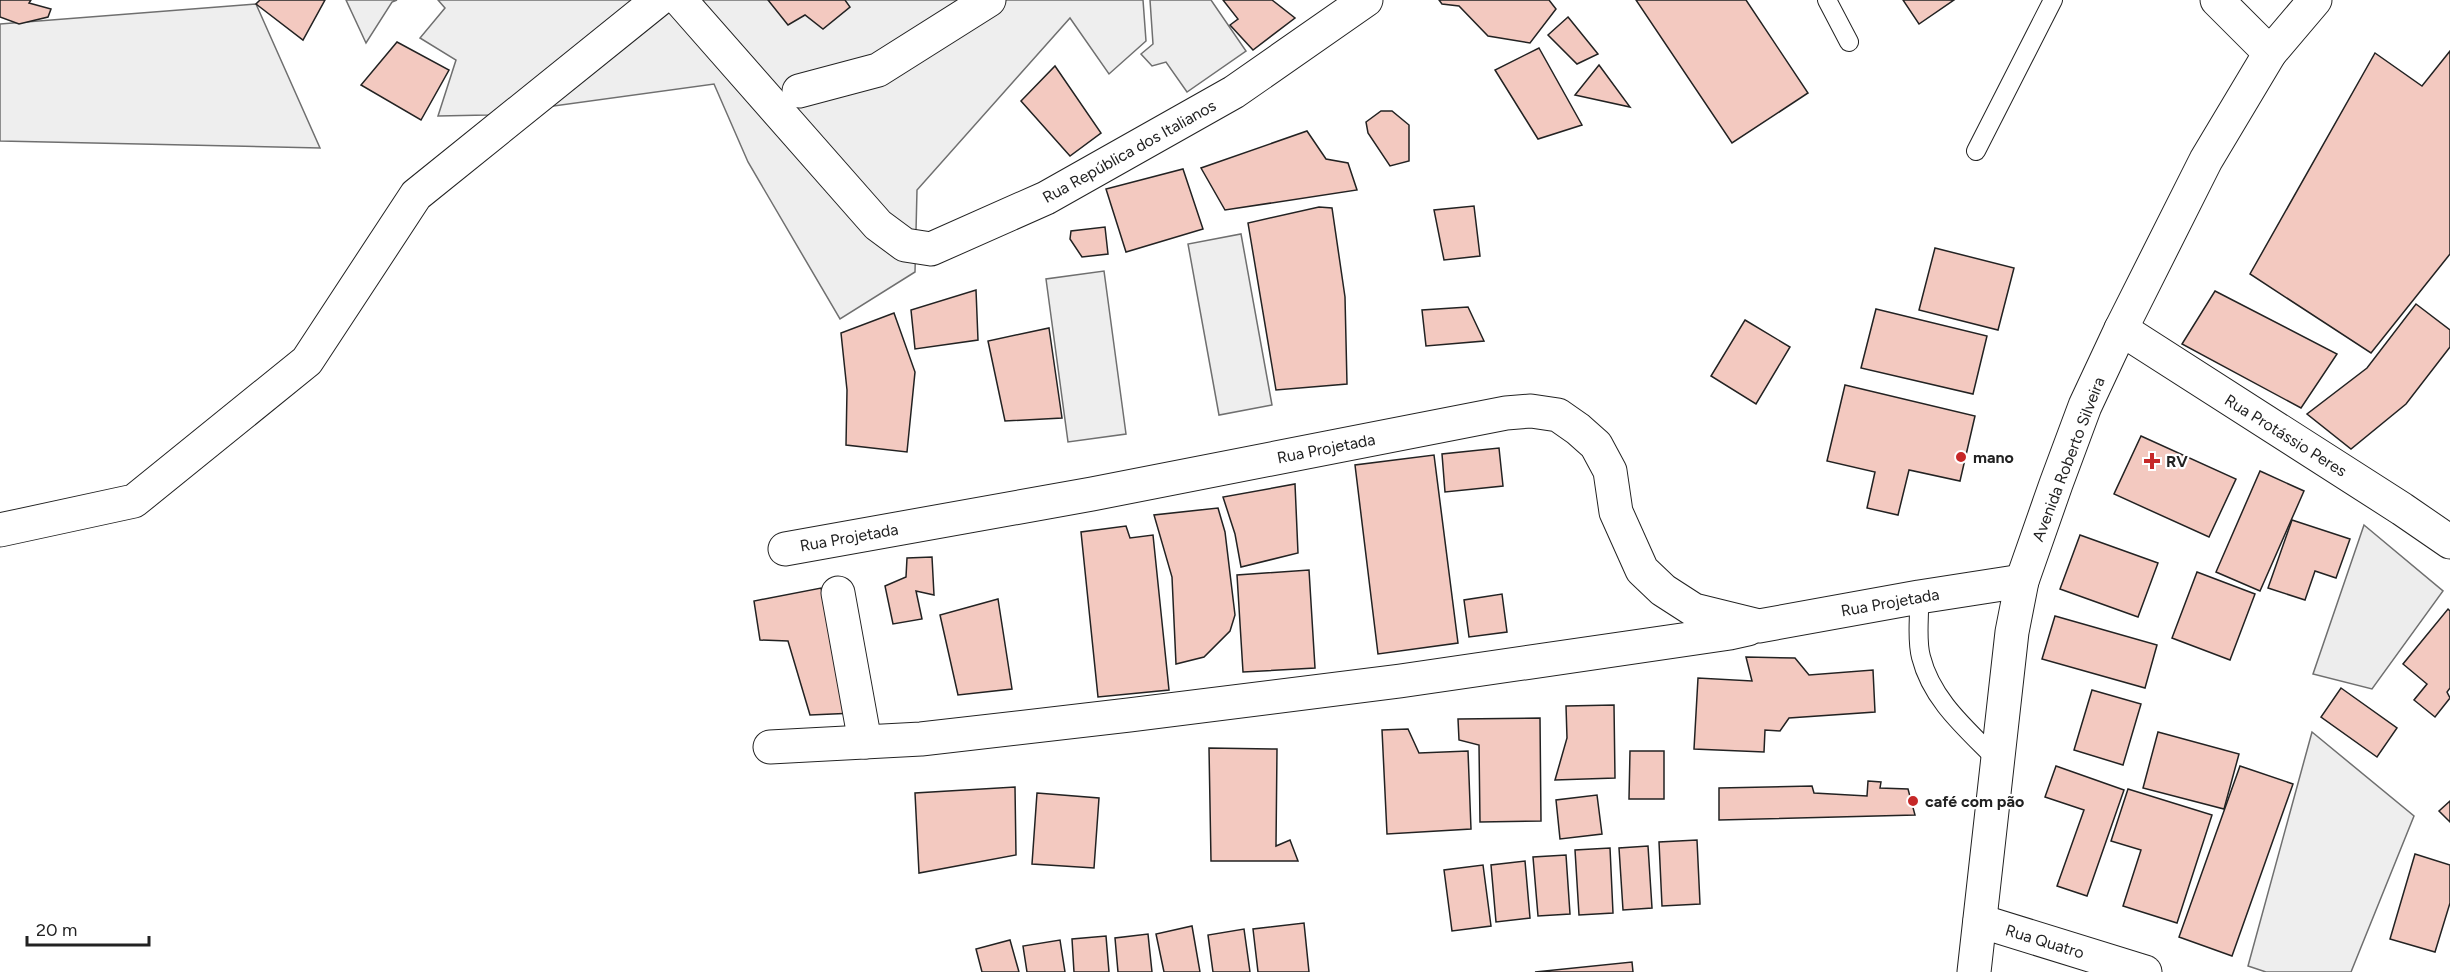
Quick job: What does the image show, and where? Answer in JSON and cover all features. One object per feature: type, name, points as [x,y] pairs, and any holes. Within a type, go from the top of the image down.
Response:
[{"type":"street","points":[[0,530],[134,501],[306,361],[416,195],[658,0]]},
{"type":"street","name":"Rua República dos Italianos","points":[[680,0],[878,225],[905,244],[931,249],[1046,198],[1234,92],[1366,0]]},
{"type":"street","points":[[799,91],[878,70],[989,0]]},
{"type":"street","points":[[2217,0],[2270,53]]},
{"type":"street","name":"Avenida Roberto Silveira","points":[[1974,972],[2012,632],[2022,581],[2085,406],[2206,159],[2270,53],[2315,0]]},
{"type":"street","name":"Rua Protássio Peres","points":[[2121,329],[2450,542]]},
{"type":"street","name":"Rua Projetada","points":[[785,549],[1092,494],[1506,413],[1531,411],[1558,415],[1596,445],[1610,471],[1616,512],[1642,570],[1663,590],[1695,610],[1759,626]]},
{"type":"street","name":"Rua Projetada","points":[[770,747],[933,737],[1400,681],[1730,633],[1919,597],[2022,581]]},
{"type":"street","points":[[838,592],[865,742]]},
{"type":"street","name":"Rua Quatro","points":[[1980,921],[2145,972]]},
{"type":"lane","points":[[1827,0],[1849,42]]},
{"type":"lane","points":[[1976,151],[2053,0]]},
{"type":"lane","points":[[1919,597],[1920,655],[1928,677],[1941,701],[1998,761]]},
{"type":"shaded area","points":[[346,0],[397,0],[392,2],[366,43]]},
{"type":"shaded area","points":[[438,0],[1143,0],[1146,41],[1109,74],[1070,18],[917,190],[915,272],[840,319],[748,162],[714,84],[488,115],[438,116],[456,60],[420,38],[445,8]]},
{"type":"shaded area","points":[[1150,0],[1211,0],[1246,51],[1187,92],[1166,62],[1152,66],[1141,54],[1153,44]]},
{"type":"shaded area","points":[[256,4],[320,148],[0,141],[0,24]]},
{"type":"shaded area","points":[[1241,234],[1272,405],[1219,415],[1188,244]]},
{"type":"shaded area","points":[[1104,271],[1126,434],[1068,442],[1046,279]]},
{"type":"shaded area","points":[[2364,525],[2443,591],[2372,689],[2313,674]]},
{"type":"shaded area","points":[[2312,732],[2414,816],[2351,972],[2266,972],[2248,966]]},
{"type":"building","points":[[0,0],[31,0],[29,3],[51,9],[48,17],[19,24],[0,17]]},
{"type":"building","points":[[260,0],[325,0],[303,40],[256,4]]},
{"type":"building","points":[[768,0],[845,0],[850,7],[823,29],[805,15],[788,25]]},
{"type":"building","points":[[1223,0],[1272,0],[1295,18],[1253,50],[1230,25],[1238,19]]},
{"type":"building","points":[[1439,0],[1549,0],[1556,9],[1530,43],[1488,36],[1459,6],[1442,4]]},
{"type":"building","points":[[1636,0],[1746,0],[1808,93],[1732,143]]},
{"type":"building","points":[[1903,0],[1954,0],[1919,24]]},
{"type":"building","points":[[1568,17],[1598,54],[1577,64],[1548,35]]},
{"type":"building","points":[[397,42],[449,70],[421,120],[361,85]]},
{"type":"building","points":[[1539,48],[1582,125],[1538,139],[1495,70]]},
{"type":"building","points":[[2450,51],[2450,254],[2371,353],[2250,274],[2375,53],[2422,86]]},
{"type":"building","points":[[1599,65],[1630,107],[1575,95]]},
{"type":"building","points":[[1055,66],[1101,133],[1070,156],[1021,101]]},
{"type":"building","points":[[1381,111],[1392,111],[1409,125],[1409,161],[1390,166],[1368,133],[1366,122]]},
{"type":"building","points":[[1307,131],[1326,159],[1348,163],[1357,190],[1225,210],[1201,168]]},
{"type":"building","points":[[1183,169],[1203,229],[1126,252],[1106,189]]},
{"type":"building","points":[[1474,206],[1480,256],[1444,260],[1434,210]]},
{"type":"building","points":[[1319,207],[1332,208],[1345,297],[1347,384],[1276,390],[1248,223]]},
{"type":"building","points":[[1105,227],[1108,254],[1082,257],[1070,239],[1071,231]]},
{"type":"building","points":[[1935,248],[2014,268],[1998,330],[1919,310]]},
{"type":"building","points":[[976,290],[978,340],[915,349],[911,310]]},
{"type":"building","points":[[2215,291],[2337,354],[2301,408],[2182,344]]},
{"type":"building","points":[[2416,304],[2450,330],[2450,347],[2406,404],[2351,449],[2307,414],[2367,368]]},
{"type":"building","points":[[1468,307],[1484,341],[1426,346],[1422,310]]},
{"type":"building","points":[[1876,309],[1987,336],[1973,394],[1861,368]]},
{"type":"building","points":[[894,313],[915,372],[907,452],[846,445],[847,390],[841,333]]},
{"type":"building","points":[[1745,320],[1790,347],[1756,404],[1711,376]]},
{"type":"building","points":[[1049,328],[1062,418],[1005,421],[988,341]]},
{"type":"building","points":[[1845,385],[1975,416],[1960,481],[1909,470],[1898,515],[1867,508],[1875,472],[1827,461]]},
{"type":"building","points":[[2141,436],[2236,479],[2209,537],[2114,494]]},
{"type":"building","points":[[1499,448],[1503,486],[1445,492],[1442,454]]},
{"type":"building","points":[[1434,455],[1458,643],[1378,654],[1355,465]]},
{"type":"building","points":[[2260,471],[2304,491],[2260,591],[2216,572]]},
{"type":"building","points":[[1295,484],[1298,553],[1241,567],[1235,534],[1223,497]]},
{"type":"building","points":[[1218,508],[1225,532],[1235,615],[1230,631],[1204,657],[1176,664],[1172,577],[1154,515]]},
{"type":"building","points":[[2292,520],[2350,539],[2336,578],[2315,571],[2305,600],[2268,588]]},
{"type":"building","points":[[1126,526],[1130,538],[1153,535],[1169,690],[1098,697],[1081,532]]},
{"type":"building","points":[[2080,535],[2158,563],[2138,617],[2060,589]]},
{"type":"building","points":[[932,557],[934,595],[916,591],[922,619],[893,624],[885,586],[906,577],[907,558]]},
{"type":"building","points":[[1309,570],[1315,668],[1243,672],[1237,575]]},
{"type":"building","points":[[2197,572],[2255,594],[2230,660],[2172,638]]},
{"type":"building","points":[[821,588],[855,713],[810,715],[788,641],[760,640],[754,601]]},
{"type":"building","points":[[1502,594],[1507,632],[1469,637],[1464,600]]},
{"type":"building","points":[[998,599],[1012,689],[958,695],[940,615]]},
{"type":"building","points":[[2448,609],[2450,611],[2450,688],[2447,692],[2450,698],[2435,717],[2414,700],[2427,684],[2403,664]]},
{"type":"building","points":[[2055,616],[2157,645],[2145,688],[2042,659]]},
{"type":"building","points":[[1746,657],[1795,658],[1809,675],[1873,670],[1875,712],[1789,718],[1780,731],[1765,730],[1764,752],[1694,749],[1698,678],[1752,681]]},
{"type":"building","points":[[2341,688],[2397,728],[2377,757],[2321,717]]},
{"type":"building","points":[[2092,690],[2141,704],[2123,765],[2074,750]]},
{"type":"building","points":[[1614,705],[1615,778],[1555,780],[1567,738],[1566,706]]},
{"type":"building","points":[[1540,718],[1541,821],[1480,822],[1479,745],[1459,740],[1458,719]]},
{"type":"building","points":[[1408,729],[1419,753],[1468,751],[1471,829],[1387,834],[1382,730]]},
{"type":"building","points":[[2158,732],[2239,754],[2224,809],[2143,788]]},
{"type":"building","points":[[1209,748],[1277,749],[1276,846],[1290,840],[1298,861],[1211,861]]},
{"type":"building","points":[[1630,751],[1664,751],[1664,799],[1629,799]]},
{"type":"building","points":[[2056,766],[2124,790],[2087,896],[2057,886],[2084,810],[2045,797]]},
{"type":"building","points":[[2240,766],[2293,784],[2232,956],[2179,937]]},
{"type":"building","points":[[1868,781],[1881,782],[1880,788],[1908,789],[1915,815],[1719,820],[1719,788],[1812,786],[1814,793],[1867,796]]},
{"type":"building","points":[[1015,787],[1016,855],[919,873],[915,793]]},
{"type":"building","points":[[2128,789],[2212,815],[2177,923],[2123,906],[2141,850],[2111,841]]},
{"type":"building","points":[[1037,793],[1099,798],[1094,868],[1032,864]]},
{"type":"building","points":[[1597,795],[1602,834],[1560,839],[1556,800]]},
{"type":"building","points":[[2450,801],[2450,822],[2439,811]]},
{"type":"building","points":[[1697,840],[1700,904],[1662,906],[1659,842]]},
{"type":"building","points":[[1648,846],[1652,908],[1623,910],[1619,848]]},
{"type":"building","points":[[1610,848],[1613,913],[1579,915],[1575,850]]},
{"type":"building","points":[[2415,854],[2450,865],[2450,903],[2435,952],[2390,939]]},
{"type":"building","points":[[1566,855],[1570,914],[1538,916],[1533,857]]},
{"type":"building","points":[[1525,861],[1530,918],[1496,922],[1491,865]]},
{"type":"building","points":[[1483,865],[1491,926],[1452,931],[1444,870]]},
{"type":"building","points":[[1304,923],[1309,972],[1258,972],[1253,929]]},
{"type":"building","points":[[1192,926],[1200,972],[1164,972],[1156,934]]},
{"type":"building","points":[[1244,929],[1250,972],[1213,972],[1208,935]]},
{"type":"building","points":[[1148,934],[1152,972],[1118,972],[1115,938]]},
{"type":"building","points":[[1106,936],[1109,972],[1074,972],[1072,939]]},
{"type":"building","points":[[1010,940],[1019,972],[982,972],[976,949]]},
{"type":"building","points":[[1060,940],[1065,972],[1027,972],[1023,946]]},
{"type":"building","points":[[1632,962],[1633,972],[1535,972]]},
{"type":"place","name":"mano","points":[[1961,457]]},
{"type":"place","name":"RV","points":[[2152,461]]},
{"type":"place","name":"café com pão","points":[[1913,801]]}]
